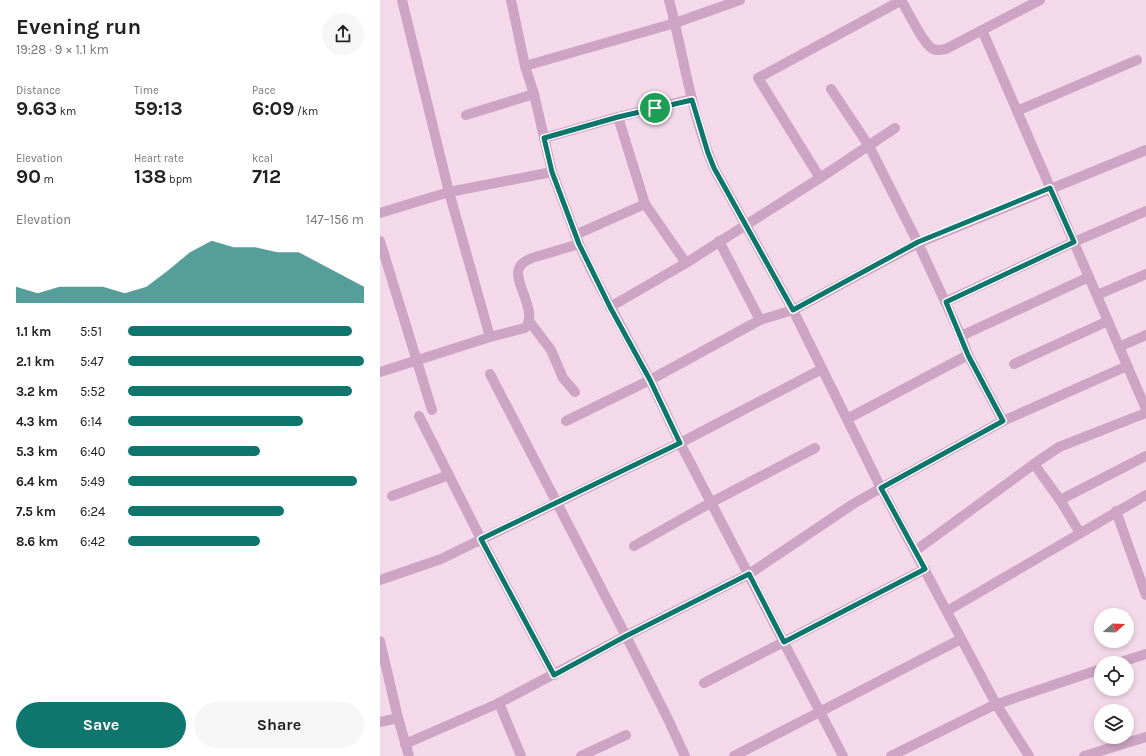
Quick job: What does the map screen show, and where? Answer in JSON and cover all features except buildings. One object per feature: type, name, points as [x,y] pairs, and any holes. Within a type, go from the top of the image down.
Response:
[{"type":"street","points":[[402,0],[449,192],[490,337]]},
{"type":"street","points":[[511,0],[525,66],[534,94],[552,172],[577,240],[610,307],[650,380],[680,443],[843,756]]},
{"type":"street","points":[[669,0],[692,100],[714,168],[793,310],[881,488],[961,639],[996,704],[1029,756]]},
{"type":"street","points":[[525,66],[675,23],[740,0]]},
{"type":"street","points":[[820,178],[758,78],[902,0],[923,38],[929,46],[935,50],[946,49],[1040,0]]},
{"type":"street","points":[[982,30],[1127,366],[1144,398],[1146,409]]},
{"type":"street","points":[[1017,111],[1137,60]]},
{"type":"street","points":[[831,89],[869,146],[918,242],[946,302],[968,355],[1003,421]]},
{"type":"street","points":[[466,115],[534,94]]},
{"type":"street","points":[[544,138],[618,117],[692,100]]},
{"type":"street","points":[[618,117],[645,204],[686,263]]},
{"type":"street","points":[[610,307],[686,263],[745,224],[820,178],[895,128]]},
{"type":"street","points":[[566,421],[650,380],[760,320],[793,310],[918,242],[1146,150]]},
{"type":"street","points":[[380,213],[449,192],[552,172]]},
{"type":"street","points":[[575,392],[563,378],[551,350],[529,321],[527,306],[519,279],[518,270],[526,261],[577,240],[645,204]]},
{"type":"street","points":[[946,302],[1074,242],[1146,211]]},
{"type":"street","points":[[380,241],[432,410]]},
{"type":"street","points":[[719,241],[760,320]]},
{"type":"street","points":[[1097,295],[1146,274]]},
{"type":"street","points":[[961,336],[1089,277]]},
{"type":"street","points":[[380,372],[490,337],[525,328],[529,321]]},
{"type":"street","points":[[1014,364],[1108,321]]},
{"type":"street","points":[[1119,347],[1146,335]]},
{"type":"street","points":[[847,419],[968,355]]},
{"type":"street","points":[[405,744],[499,703],[626,636],[749,574],[853,504],[881,488],[1003,421],[1127,366]]},
{"type":"street","points":[[380,580],[441,559],[680,443],[822,369]]},
{"type":"street","points":[[490,374],[626,636],[668,719],[684,756]]},
{"type":"street","points":[[915,551],[1059,447],[1146,413]]},
{"type":"street","points":[[420,416],[481,539],[554,675]]},
{"type":"street","points":[[634,546],[712,502],[816,448]]},
{"type":"street","points":[[1060,500],[1146,456]]},
{"type":"street","points":[[1034,464],[1060,500],[1080,533]]},
{"type":"street","points":[[392,496],[449,475]]},
{"type":"street","points":[[947,611],[1116,511],[1146,495]]},
{"type":"street","points":[[1116,511],[1146,595]]},
{"type":"street","points":[[704,683],[925,569]]},
{"type":"street","points":[[734,756],[961,639]]},
{"type":"street","points":[[380,641],[382,658],[409,756]]},
{"type":"street","points":[[1134,658],[1146,654]]},
{"type":"street","points":[[891,756],[996,704],[1094,671]]},
{"type":"street","points":[[499,703],[521,756]]},
{"type":"street","points":[[380,722],[398,718]]},
{"type":"street","points":[[582,756],[626,735]]},
{"type":"street","points":[[1084,756],[1146,737]]},
{"type":"route","points":[[692,100],[714,168],[793,310],[918,242],[1050,188],[1074,242],[946,302],[968,355],[1003,421],[881,488],[925,569],[784,642],[749,574],[626,636],[554,675],[481,539],[680,443],[650,380],[610,307],[579,244],[552,172],[544,138],[655,108],[692,100]]}]
